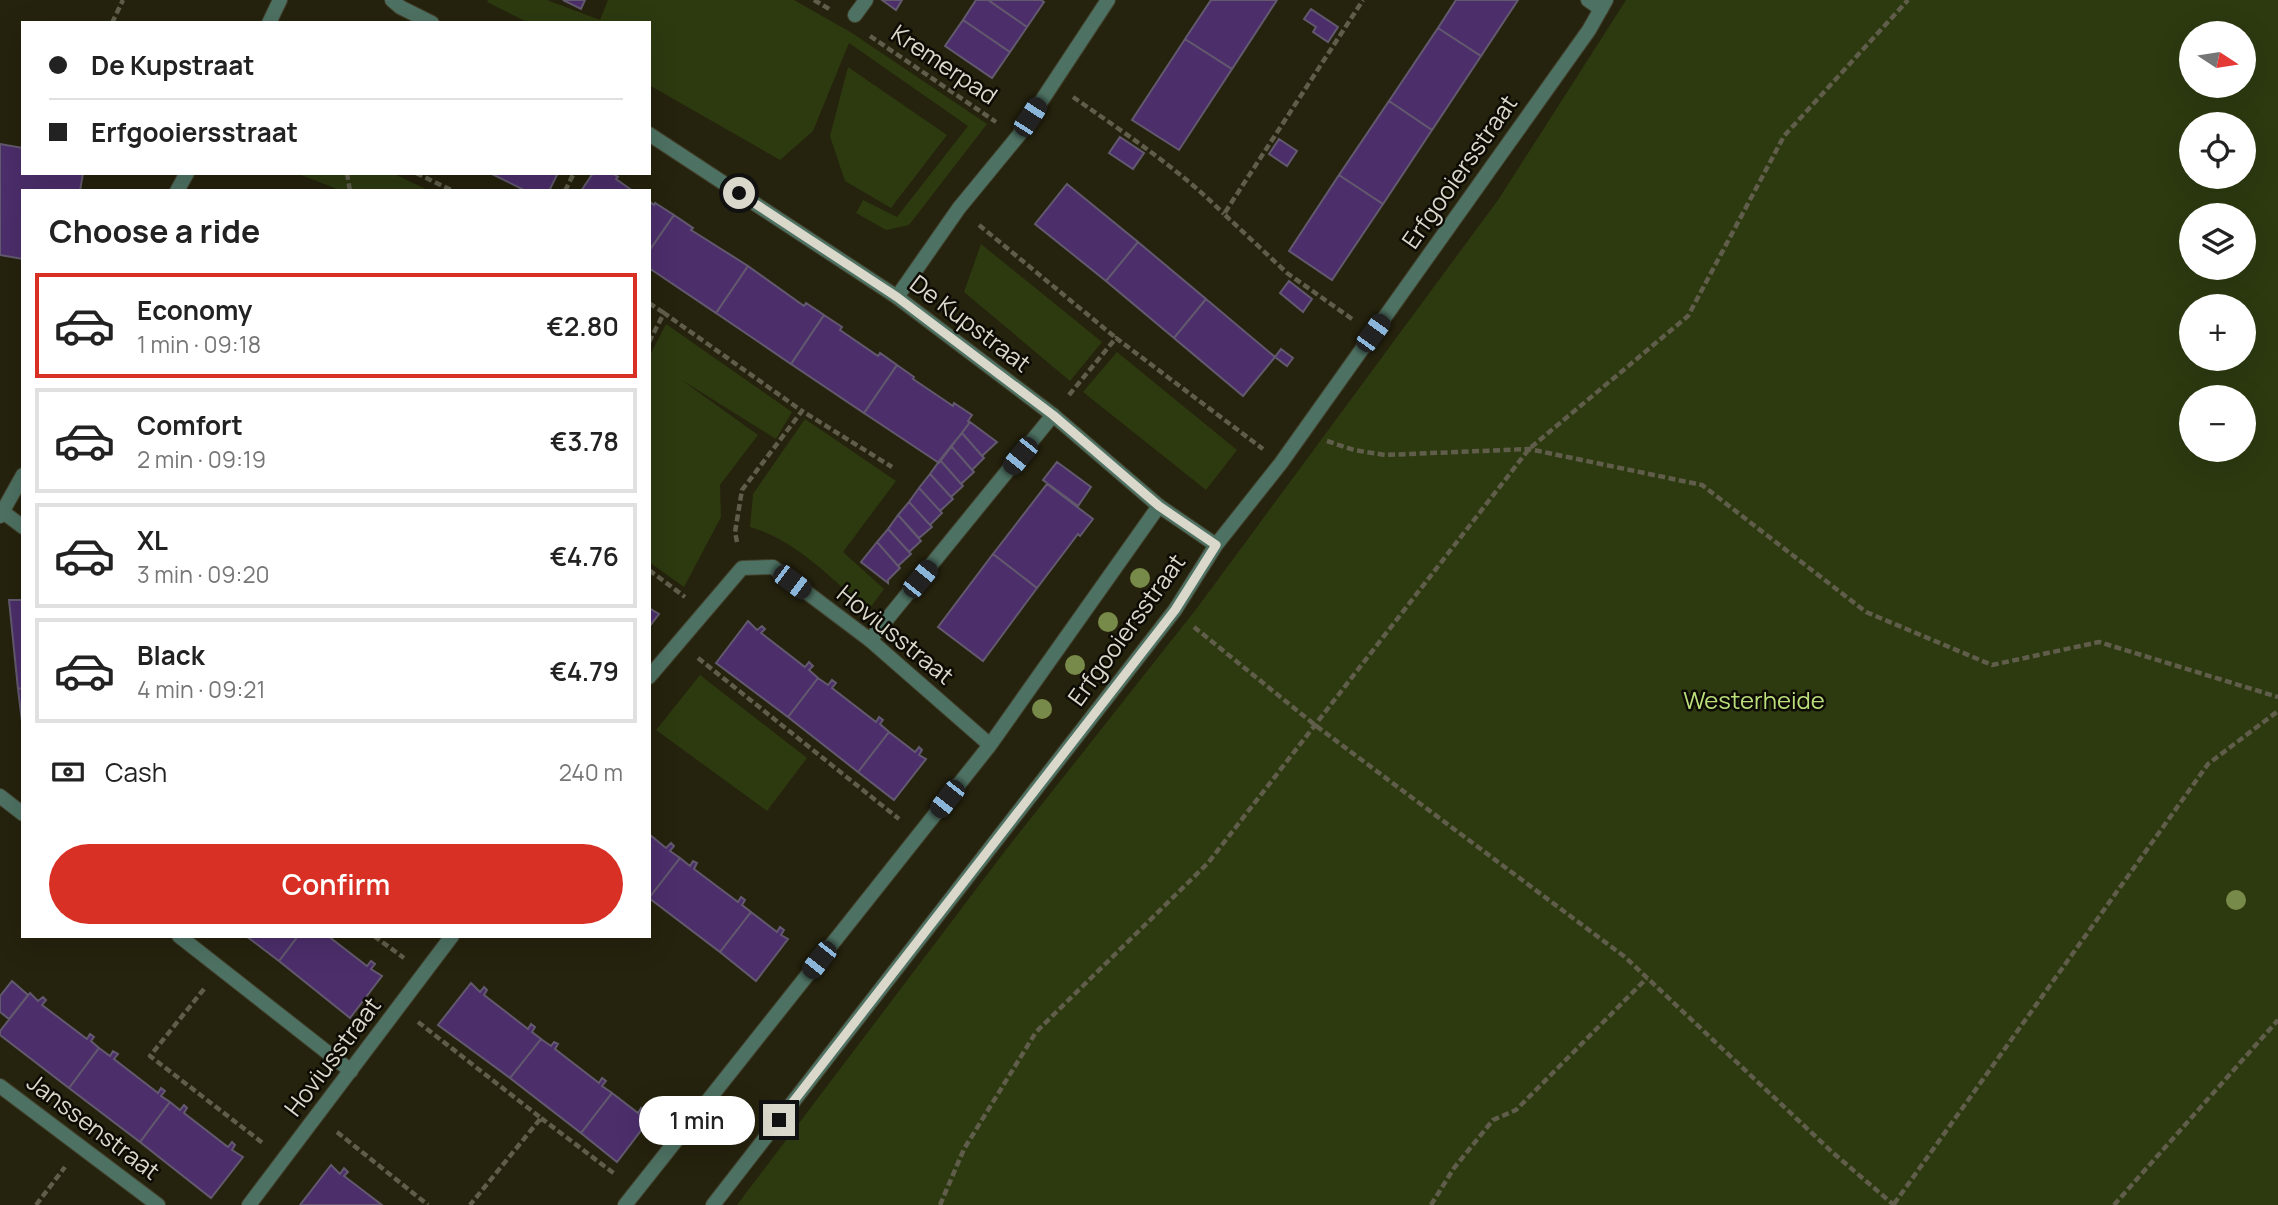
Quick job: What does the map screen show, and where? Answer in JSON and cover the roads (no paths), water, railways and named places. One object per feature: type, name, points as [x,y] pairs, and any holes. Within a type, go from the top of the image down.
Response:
[{"type":"street","points":[[270,21],[280,0]]},
{"type":"street","points":[[392,0],[428,21]]},
{"type":"street","points":[[852,20],[866,0]]},
{"type":"street","points":[[897,297],[959,208],[1019,135],[1108,0]]},
{"type":"street","points":[[1588,0],[1604,4]]},
{"type":"street","name":"Erfgooiersstraat","points":[[713,1205],[1175,610],[1216,545],[1281,463],[1589,30],[1604,4]]},
{"type":"street","name":"De Kupstraat","points":[[651,135],[897,297],[1053,415],[1159,506],[1216,545]]},
{"type":"street","points":[[870,640],[1053,415]]},
{"type":"street","points":[[21,479],[1,514],[21,526]]},
{"type":"street","name":"Erfgooiersstraat","points":[[625,1205],[990,745],[1159,506]]},
{"type":"street","name":"Hoviusstraat","points":[[651,675],[742,568],[773,567],[870,640],[990,745]]},
{"type":"street","points":[[0,796],[21,812]]},
{"type":"street","points":[[182,938],[351,1071]]},
{"type":"street","name":"Hoviusstraat","points":[[249,1205],[451,938]]},
{"type":"street","name":"Janssenstraat","points":[[0,1086],[158,1205]]},
{"type":"park label","name":"Westerheide","points":[[1754,701]]}]
